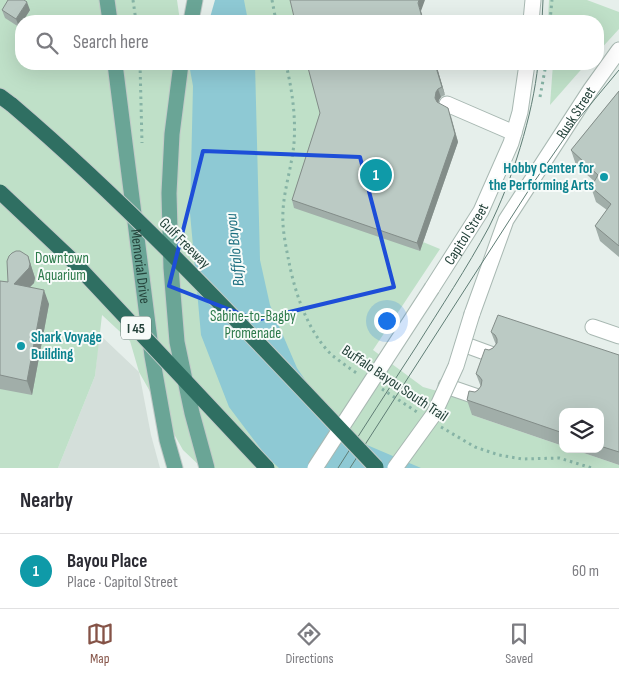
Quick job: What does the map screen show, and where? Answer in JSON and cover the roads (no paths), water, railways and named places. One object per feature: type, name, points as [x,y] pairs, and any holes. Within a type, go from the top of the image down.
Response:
[{"type":"highway","name":"Gulf Freeway","points":[[0,96],[39,128],[95,179],[184,266],[376,468]]},
{"type":"highway","name":"I 45","points":[[0,192],[71,259],[267,468]]},
{"type":"main road","points":[[107,0],[109,15]]},
{"type":"main road","points":[[192,15],[195,0]]},
{"type":"main road","name":"Memorial Drive","points":[[116,70],[152,356],[167,440],[175,468]]},
{"type":"main road","name":"Memorial Drive","points":[[180,70],[172,134],[169,193],[171,268],[177,342],[192,413],[207,468]]},
{"type":"street","points":[[532,15],[533,0]]},
{"type":"street","name":"Rusk Street","points":[[395,468],[434,414],[456,366],[472,314],[506,220],[619,50]]},
{"type":"street","name":"Capitol Street","points":[[315,468],[481,211],[514,133],[520,112],[526,70]]},
{"type":"street","points":[[447,104],[514,133]]},
{"type":"street","points":[[593,328],[619,336]]},
{"type":"street","points":[[463,344],[493,355]]},
{"type":"street","points":[[446,386],[478,397]]},
{"type":"water","points":[[180,0],[244,0],[247,15],[182,15]]},
{"type":"water","name":"Buffalo Bayou","points":[[190,70],[255,70],[260,260],[270,305],[297,368],[327,412],[367,445],[421,468],[279,468],[266,456],[229,407],[201,335],[190,213],[193,86]]},
{"type":"tram line","points":[[542,15],[543,0]]},
{"type":"tram line","points":[[338,468],[454,287],[489,227],[506,189],[520,147],[531,105],[537,70]]},
{"type":"tram line","points":[[350,468],[534,182],[575,123],[619,70]]},
{"type":"place","name":"Bayou Place","points":[[376,175]]},
{"type":"place","name":"Hobby Center for the Performing Arts","points":[[604,177]]},
{"type":"place","name":"Shark Voyage Building","points":[[21,346]]},
{"type":"park label","name":"Downtown Aquarium","points":[[62,266]]},
{"type":"park label","name":"Sabine-to-Bagby Promenade","points":[[253,324]]}]
